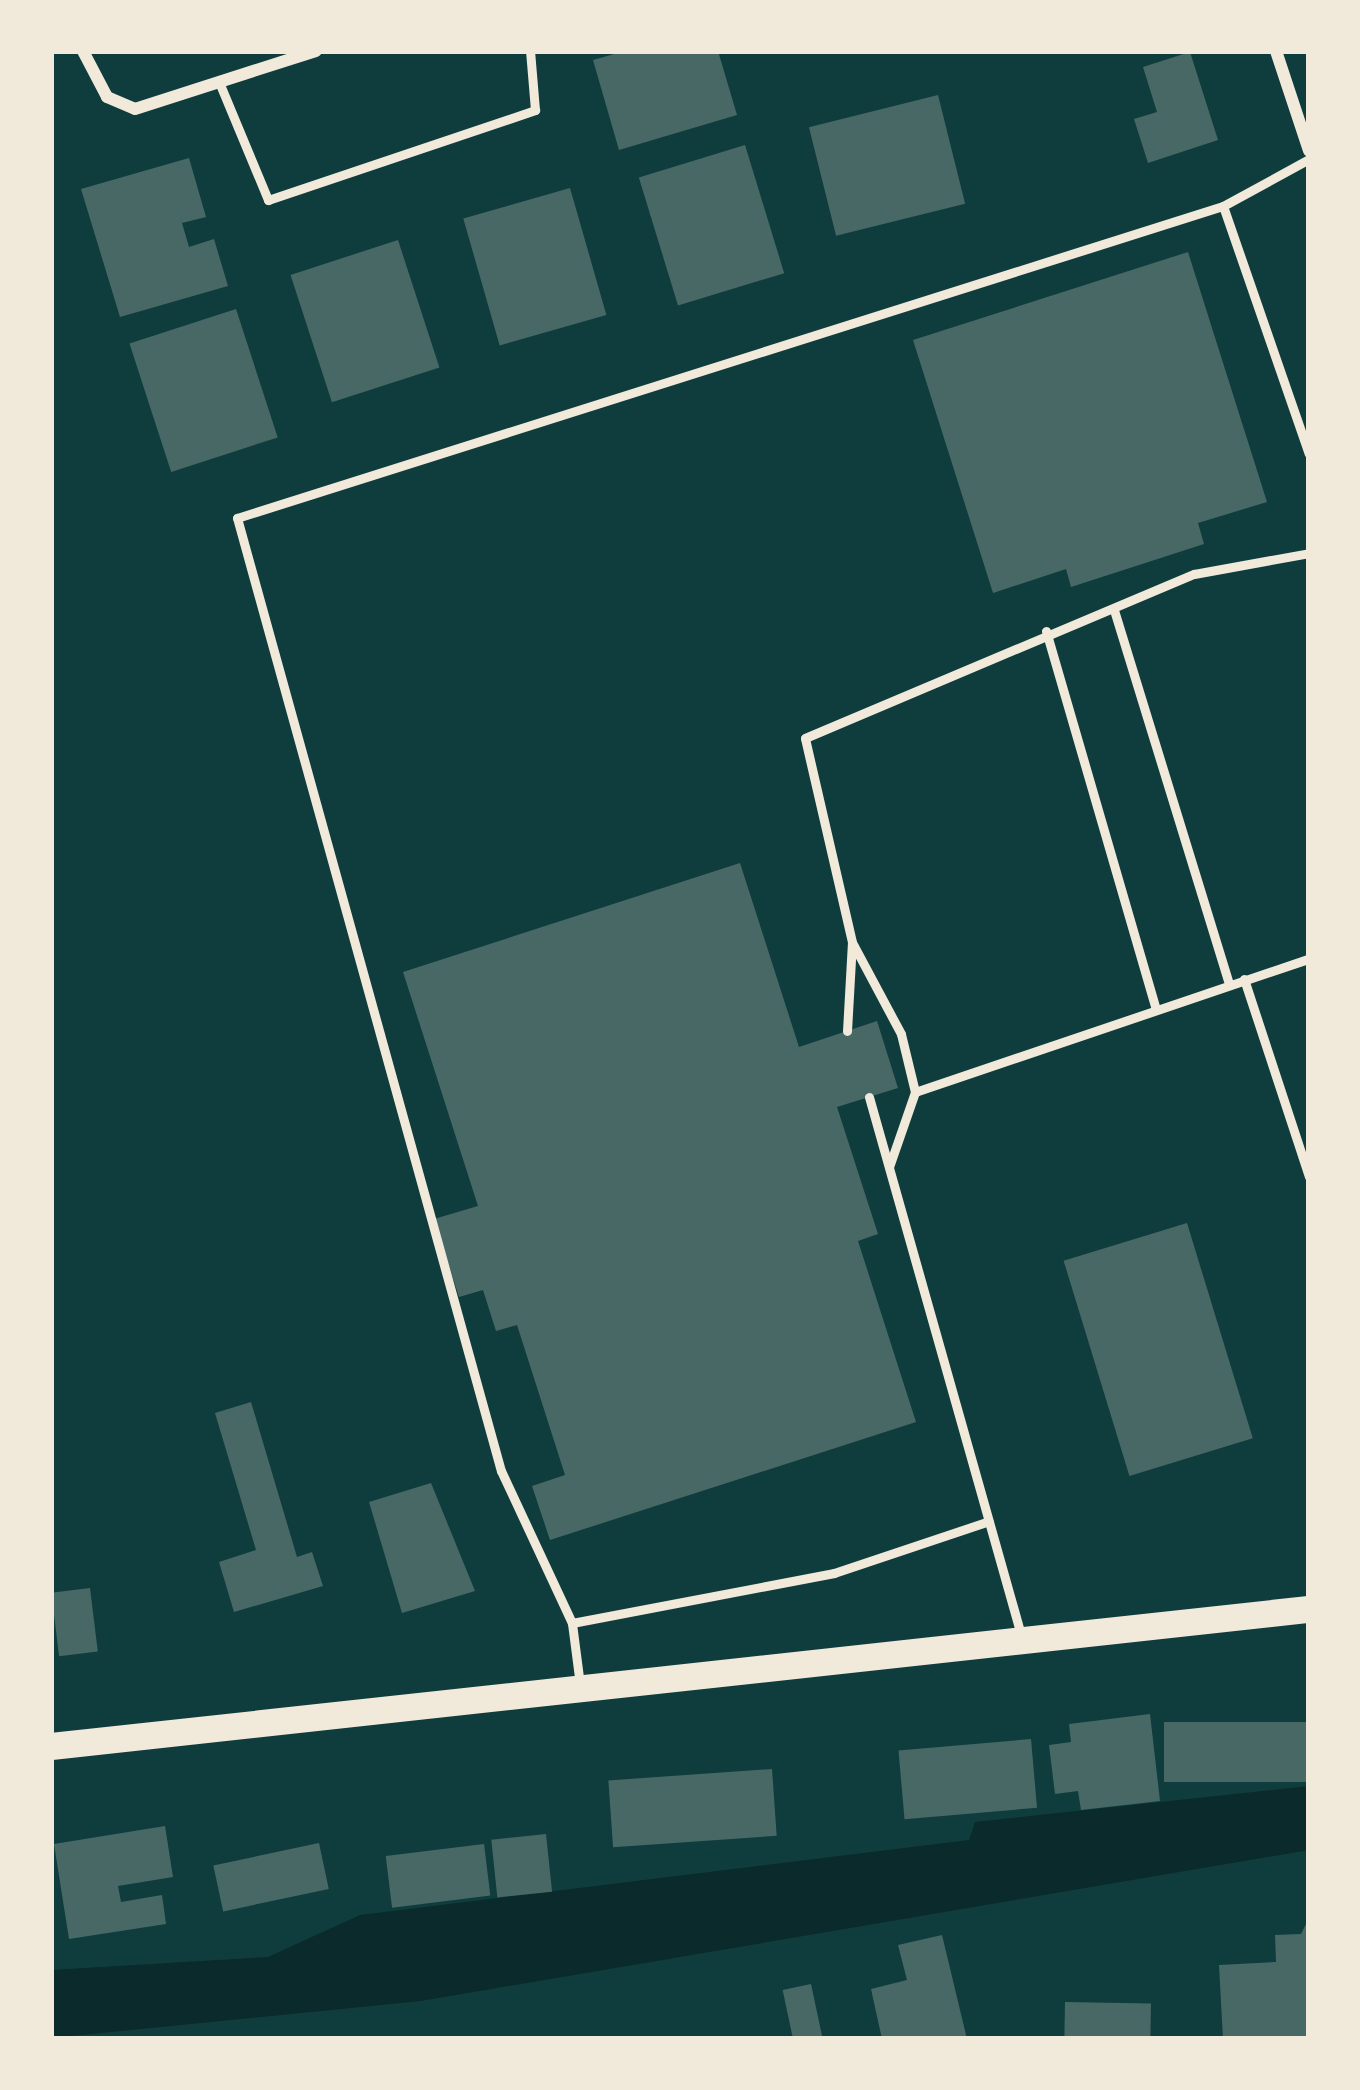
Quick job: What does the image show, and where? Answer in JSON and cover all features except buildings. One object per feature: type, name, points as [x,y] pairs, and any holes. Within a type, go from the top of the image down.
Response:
[{"type":"main road","points":[[51,1746],[1309,1609]]},
{"type":"street","points":[[82,51],[106,97],[135,109],[316,51]]},
{"type":"street","points":[[1276,51],[1309,155]]},
{"type":"lane","points":[[219,82],[268,200],[535,110],[530,51]]},
{"type":"lane","points":[[580,1689],[572,1623],[501,1471],[238,518],[1223,206],[1309,155]]},
{"type":"lane","points":[[1223,206],[1309,454]]},
{"type":"lane","points":[[889,1167],[915,1092],[901,1034],[852,942],[805,738],[994,666],[1046,631],[1114,610],[1194,574],[1309,553]]},
{"type":"lane","points":[[1114,610],[1228,982]]},
{"type":"lane","points":[[1046,631],[1155,1007]]},
{"type":"lane","points":[[847,1031],[852,942]]},
{"type":"lane","points":[[915,1092],[1228,982],[1309,959]]},
{"type":"lane","points":[[1244,979],[1309,1177]]},
{"type":"lane","points":[[869,1097],[1023,1640]]},
{"type":"lane","points":[[572,1623],[834,1573],[989,1521]]},
{"type":"water","points":[[1309,1786],[1309,1850],[421,2001],[51,2038],[51,1970],[268,1957],[360,1915],[969,1840],[975,1822]]}]
